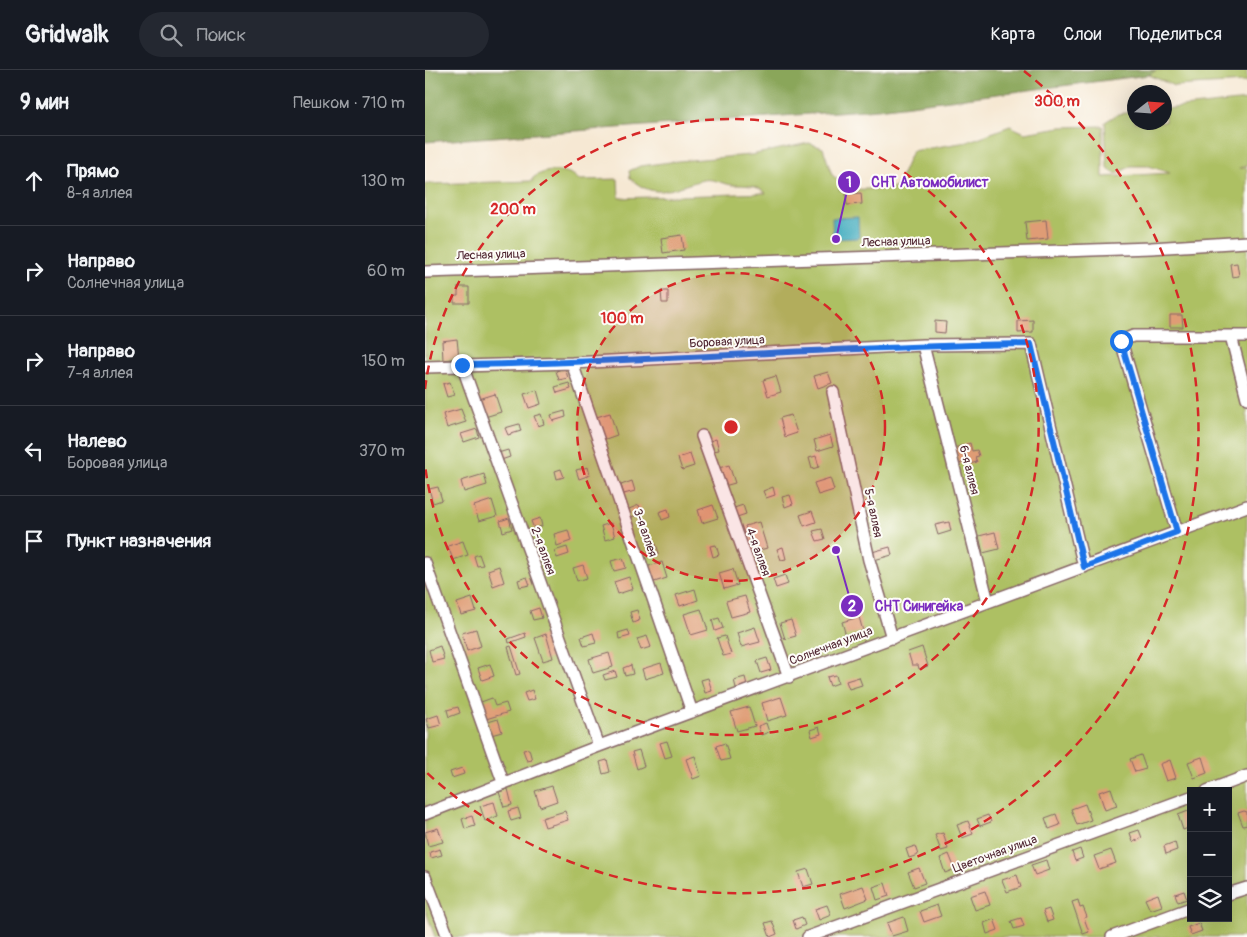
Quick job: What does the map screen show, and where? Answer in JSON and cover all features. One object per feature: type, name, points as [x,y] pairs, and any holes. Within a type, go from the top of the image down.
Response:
[{"type":"street","name":"Лесная улица","points":[[425,272],[1151,248],[1247,242]]},
{"type":"street","points":[[1177,532],[1121,341],[1133,336],[1247,336]]},
{"type":"street","points":[[1231,336],[1247,398]]},
{"type":"street","name":"Боровая улица","points":[[425,367],[572,363],[923,345],[1031,344],[1084,567]]},
{"type":"street","name":"6-я аллея","points":[[923,345],[988,602]]},
{"type":"street","name":"3-я аллея","points":[[572,363],[692,712]]},
{"type":"street","name":"2-я аллея","points":[[462,365],[599,746]]},
{"type":"street","name":"5-я аллея","points":[[833,392],[869,560],[892,638]]},
{"type":"street","name":"4-я аллея","points":[[702,436],[789,677]]},
{"type":"street","name":"Солнечная улица","points":[[425,814],[599,746],[1247,506]]},
{"type":"street","points":[[425,563],[503,782]]},
{"type":"street","points":[[1218,787],[1247,776]]},
{"type":"street","name":"Цветочная улица","points":[[808,937],[1187,798]]},
{"type":"street","points":[[425,877],[448,937]]},
{"type":"street","points":[[1232,893],[1247,888]]},
{"type":"street","points":[[1113,937],[1187,909]]},
{"type":"green space","points":[[425,70],[1156,70],[1149,75],[878,109],[425,142]]},
{"type":"green space","points":[[1156,70],[1247,70],[1247,82],[1174,86],[1149,75]]},
{"type":"green space","points":[[1247,100],[1247,166],[1239,168],[1247,168],[1247,937],[435,937],[425,909],[425,184],[533,181],[532,179],[537,175],[556,171],[569,173],[579,180],[618,179],[619,198],[766,193],[759,188],[751,186],[725,184],[714,180],[703,180],[674,189],[657,191],[639,185],[630,178],[629,171],[640,166],[751,155],[809,143],[823,148],[832,175],[843,183],[839,190],[896,188],[912,151],[967,142],[1010,126],[1025,133],[1060,127],[1103,126],[1103,177],[1170,173],[1149,166],[1131,166],[1117,174],[1107,168],[1105,122],[1118,114],[1127,113],[1127,130],[1172,130],[1172,108]]},
{"type":"water","points":[[858,217],[859,238],[833,239],[832,218]]},
{"type":"building","points":[[861,193],[862,204],[847,205],[846,194]]},
{"type":"building","points":[[1046,220],[1048,239],[1027,241],[1025,222]]},
{"type":"building","points":[[682,235],[684,250],[663,253],[661,238]]},
{"type":"building","points":[[1237,263],[1239,276],[1232,277],[1230,264]]},
{"type":"building","points":[[458,287],[469,287],[469,303],[454,303],[454,296],[458,296]]},
{"type":"building","points":[[661,291],[668,291],[668,303],[662,303]]},
{"type":"building","points":[[1170,315],[1182,315],[1183,327],[1170,327]]},
{"type":"building","points":[[1033,320],[1033,332],[1018,333],[1018,321]]},
{"type":"building","points":[[935,321],[946,322],[945,333],[935,332]]},
{"type":"building","points":[[457,339],[459,358],[443,360],[442,341]]},
{"type":"building","points":[[565,368],[568,378],[559,380],[556,371]]},
{"type":"building","points":[[828,372],[832,383],[818,388],[814,376]]},
{"type":"building","points":[[776,376],[781,392],[768,396],[763,380]]},
{"type":"building","points":[[450,382],[455,395],[447,397],[443,384]]},
{"type":"building","points":[[569,383],[571,389],[557,393],[555,387]]},
{"type":"building","points":[[537,390],[541,404],[529,408],[524,394]]},
{"type":"building","points":[[495,394],[501,412],[485,417],[479,399]]},
{"type":"building","points":[[461,409],[466,422],[447,428],[443,414]]},
{"type":"building","points":[[565,411],[566,417],[553,421],[551,415]]},
{"type":"building","points":[[610,413],[617,435],[600,441],[593,418]]},
{"type":"building","points":[[541,414],[544,424],[538,426],[534,416]]},
{"type":"building","points":[[791,415],[797,433],[785,437],[780,418]]},
{"type":"building","points":[[519,424],[521,431],[508,435],[505,428]]},
{"type":"building","points":[[477,429],[479,437],[464,442],[461,434]]},
{"type":"building","points":[[830,435],[833,446],[817,451],[814,440]]},
{"type":"building","points":[[716,439],[719,450],[713,451],[710,441]]},
{"type":"building","points":[[970,443],[972,451],[977,450],[979,456],[975,457],[977,462],[966,465],[965,462],[959,464],[954,448]]},
{"type":"building","points":[[508,450],[510,457],[501,460],[498,453]]},
{"type":"building","points":[[690,454],[694,466],[682,470],[678,458]]},
{"type":"building","points":[[816,456],[819,467],[812,469],[809,458]]},
{"type":"building","points":[[729,465],[735,483],[724,486],[719,468]]},
{"type":"building","points":[[588,467],[590,475],[579,479],[576,470]]},
{"type":"building","points":[[561,469],[564,477],[557,479],[555,471]]},
{"type":"building","points":[[484,474],[487,485],[464,492],[461,481]]},
{"type":"building","points":[[830,478],[834,490],[818,495],[814,483]]},
{"type":"building","points":[[632,481],[635,491],[624,494],[621,485]]},
{"type":"building","points":[[438,487],[442,500],[433,503],[429,489]]},
{"type":"building","points":[[773,487],[775,495],[766,498],[763,491]]},
{"type":"building","points":[[790,495],[793,504],[785,507],[782,497]]},
{"type":"building","points":[[492,500],[497,516],[479,521],[474,506]]},
{"type":"building","points":[[639,505],[642,514],[631,517],[629,509]]},
{"type":"building","points":[[713,505],[718,518],[702,523],[698,510]]},
{"type":"building","points":[[743,505],[746,514],[734,518],[731,509]]},
{"type":"building","points":[[668,509],[670,517],[662,520],[659,512]]},
{"type":"building","points":[[812,511],[816,522],[804,526],[800,515]]},
{"type":"building","points":[[509,518],[512,529],[503,532],[500,521]]},
{"type":"building","points":[[540,518],[542,526],[534,529],[531,521]]},
{"type":"building","points":[[759,522],[767,548],[753,552],[745,526]]},
{"type":"building","points":[[949,522],[951,531],[938,535],[935,525]]},
{"type":"building","points":[[611,523],[615,537],[605,540],[601,526]]},
{"type":"building","points":[[822,529],[825,539],[817,541],[813,531]]},
{"type":"building","points":[[568,530],[571,541],[557,546],[554,534]]},
{"type":"building","points":[[995,532],[999,549],[983,553],[979,536]]},
{"type":"building","points":[[463,541],[468,555],[453,560],[448,546]]},
{"type":"building","points":[[656,544],[659,553],[650,556],[648,547]]},
{"type":"building","points":[[716,545],[719,555],[713,557],[710,546]]},
{"type":"building","points":[[567,547],[569,554],[557,558],[554,551]]},
{"type":"building","points":[[783,547],[786,559],[781,560],[777,549]]},
{"type":"building","points":[[890,547],[892,555],[874,560],[872,552]]},
{"type":"building","points":[[479,554],[483,565],[477,566],[474,556]]},
{"type":"building","points":[[623,558],[626,568],[614,571],[611,561]]},
{"type":"building","points":[[662,562],[667,578],[651,583],[646,567]]},
{"type":"building","points":[[583,565],[587,578],[577,581],[573,568]]},
{"type":"building","points":[[499,566],[504,582],[493,586],[488,570]]},
{"type":"building","points":[[733,569],[738,585],[724,589],[719,573]]},
{"type":"building","points":[[785,575],[788,584],[776,588],[773,579]]},
{"type":"building","points":[[527,577],[530,585],[520,587],[518,580]]},
{"type":"building","points":[[629,577],[633,589],[618,594],[614,582]]},
{"type":"building","points":[[695,589],[698,600],[680,606],[676,595]]},
{"type":"building","points":[[745,596],[750,612],[731,617],[726,601]]},
{"type":"building","points":[[472,598],[476,611],[461,615],[457,603]]},
{"type":"building","points":[[539,608],[542,618],[533,620],[530,611]]},
{"type":"building","points":[[701,609],[708,630],[691,635],[684,614]]},
{"type":"building","points":[[637,610],[640,620],[633,623],[630,612]]},
{"type":"building","points":[[859,617],[863,631],[846,636],[842,622]]},
{"type":"building","points":[[719,618],[723,628],[715,631],[712,620]]},
{"type":"building","points":[[791,620],[796,636],[785,639],[780,623]]},
{"type":"building","points":[[755,627],[760,642],[741,647],[737,633]]},
{"type":"building","points":[[476,629],[481,646],[467,651],[462,633]]},
{"type":"building","points":[[628,630],[630,636],[619,639],[618,633]]},
{"type":"building","points":[[525,633],[526,637],[509,643],[508,639]]},
{"type":"building","points":[[593,633],[596,643],[584,646],[581,637]]},
{"type":"building","points":[[546,634],[553,658],[543,661],[535,638]]},
{"type":"building","points":[[647,636],[651,647],[641,650],[637,639]]},
{"type":"building","points":[[725,636],[731,654],[723,656],[717,638]]},
{"type":"building","points":[[440,646],[444,659],[432,662],[429,650]]},
{"type":"building","points":[[511,646],[520,674],[516,675],[508,647]]},
{"type":"building","points":[[922,647],[928,666],[919,669],[918,665],[912,665],[908,652]]},
{"type":"building","points":[[609,653],[613,667],[593,673],[589,659]]},
{"type":"building","points":[[767,658],[771,670],[761,673],[757,661]]},
{"type":"building","points":[[661,663],[664,673],[645,679],[642,669]]},
{"type":"building","points":[[490,664],[494,676],[482,680],[478,668]]},
{"type":"building","points":[[631,665],[633,674],[625,676],[623,668]]},
{"type":"building","points":[[615,671],[617,677],[605,680],[603,675]]},
{"type":"building","points":[[836,675],[838,683],[830,686],[827,677]]},
{"type":"building","points":[[745,677],[747,685],[736,688],[734,680]]},
{"type":"building","points":[[859,677],[862,685],[849,689],[846,681]]},
{"type":"building","points":[[708,678],[712,691],[705,693],[701,680]]},
{"type":"building","points":[[532,690],[535,699],[527,701],[524,693]]},
{"type":"building","points":[[781,697],[787,715],[767,721],[762,703]]},
{"type":"building","points":[[492,698],[495,706],[506,703],[509,712],[486,719],[481,702]]},
{"type":"building","points":[[458,707],[460,713],[449,717],[447,710]]},
{"type":"building","points":[[749,707],[755,726],[737,731],[731,712]]},
{"type":"building","points":[[438,715],[441,725],[429,728],[426,719]]},
{"type":"building","points":[[498,719],[502,732],[491,735],[488,722]]},
{"type":"building","points":[[766,723],[769,732],[761,735],[758,726]]},
{"type":"building","points":[[819,727],[821,734],[812,737],[810,730]]},
{"type":"building","points":[[667,741],[672,756],[665,758],[660,743]]},
{"type":"building","points":[[725,743],[730,759],[721,761],[716,746]]},
{"type":"building","points":[[529,749],[532,760],[527,761],[523,750]]},
{"type":"building","points":[[639,750],[644,766],[637,769],[632,752]]},
{"type":"building","points":[[1141,755],[1146,769],[1135,772],[1130,759]]},
{"type":"building","points":[[695,756],[701,776],[693,779],[686,759]]},
{"type":"building","points":[[1202,757],[1207,773],[1194,778],[1188,762]]},
{"type":"building","points":[[607,760],[610,772],[603,774],[600,762]]},
{"type":"building","points":[[1170,760],[1176,778],[1166,781],[1160,764]]},
{"type":"building","points":[[462,768],[464,774],[452,778],[450,772]]},
{"type":"building","points":[[552,786],[557,801],[540,807],[535,791]]},
{"type":"building","points":[[1111,788],[1117,806],[1105,810],[1099,792]]},
{"type":"building","points":[[508,789],[512,805],[504,807],[499,792]]},
{"type":"building","points":[[494,802],[498,816],[485,821],[480,806]]},
{"type":"building","points":[[1085,804],[1091,820],[1077,825],[1071,809]]},
{"type":"building","points":[[518,808],[521,818],[511,821],[508,811]]},
{"type":"building","points":[[565,811],[568,820],[545,827],[542,818]]},
{"type":"building","points":[[1187,812],[1187,828],[1183,830],[1178,815]]},
{"type":"building","points":[[1247,812],[1247,825],[1243,826],[1238,813]]},
{"type":"building","points":[[1056,814],[1060,825],[1049,829],[1045,818]]},
{"type":"building","points":[[988,815],[991,822],[980,826],[977,819]]},
{"type":"building","points":[[472,816],[475,826],[465,829],[462,819]]},
{"type":"building","points":[[968,821],[973,834],[962,838],[957,825]]},
{"type":"building","points":[[438,828],[443,842],[428,846],[425,832]]},
{"type":"building","points":[[1139,830],[1142,838],[1133,842],[1130,833]]},
{"type":"building","points":[[943,833],[948,849],[941,851],[935,835]]},
{"type":"building","points":[[1175,842],[1177,850],[1166,854],[1164,846]]},
{"type":"building","points":[[915,846],[918,855],[909,858],[906,849]]},
{"type":"building","points":[[440,849],[442,855],[431,858],[430,852]]},
{"type":"building","points":[[1080,849],[1083,858],[1075,861],[1072,852]]},
{"type":"building","points":[[1111,850],[1116,863],[1099,869],[1094,856]]},
{"type":"building","points":[[949,854],[955,869],[945,873],[940,858]]},
{"type":"building","points":[[1046,860],[1049,870],[1035,875],[1031,865]]},
{"type":"building","points":[[919,868],[925,883],[914,887],[908,872]]},
{"type":"building","points":[[808,869],[813,884],[803,887],[798,872]]},
{"type":"building","points":[[1017,875],[1021,887],[1007,892],[1002,880]]},
{"type":"building","points":[[885,883],[889,896],[877,900],[873,887]]},
{"type":"building","points":[[863,886],[868,899],[845,908],[840,894]]},
{"type":"building","points":[[985,891],[990,905],[975,910],[970,896]]},
{"type":"building","points":[[1184,891],[1187,899],[1178,902],[1175,894]]},
{"type":"building","points":[[1158,894],[1162,906],[1150,910],[1145,899]]},
{"type":"building","points":[[1078,900],[1080,908],[1083,907],[1087,917],[1084,918],[1089,932],[1083,934],[1072,902]]},
{"type":"building","points":[[827,905],[831,915],[819,920],[815,909]]},
{"type":"building","points":[[937,905],[941,916],[924,922],[920,911]]},
{"type":"building","points":[[1049,909],[1053,920],[1047,922],[1043,911]]},
{"type":"building","points":[[802,917],[805,925],[796,929],[793,920]]},
{"type":"building","points":[[904,917],[908,931],[892,936],[887,923]]},
{"type":"building","points":[[1021,918],[1024,926],[1014,929],[1011,921]]},
{"type":"building","points":[[994,919],[998,930],[987,934],[984,923]]},
{"type":"building","points":[[772,921],[777,934],[770,937],[765,923]]},
{"type":"building","points":[[1199,923],[1202,931],[1191,935],[1188,927]]},
{"type":"place","name":"СНТ Автомобилист","points":[[836,239]]},
{"type":"place","name":"СНТ Синигейка","points":[[836,550]]},
{"type":"route","points":[[462,365],[572,363],[923,345],[1031,344],[1084,567],[1177,532],[1121,341]]}]
